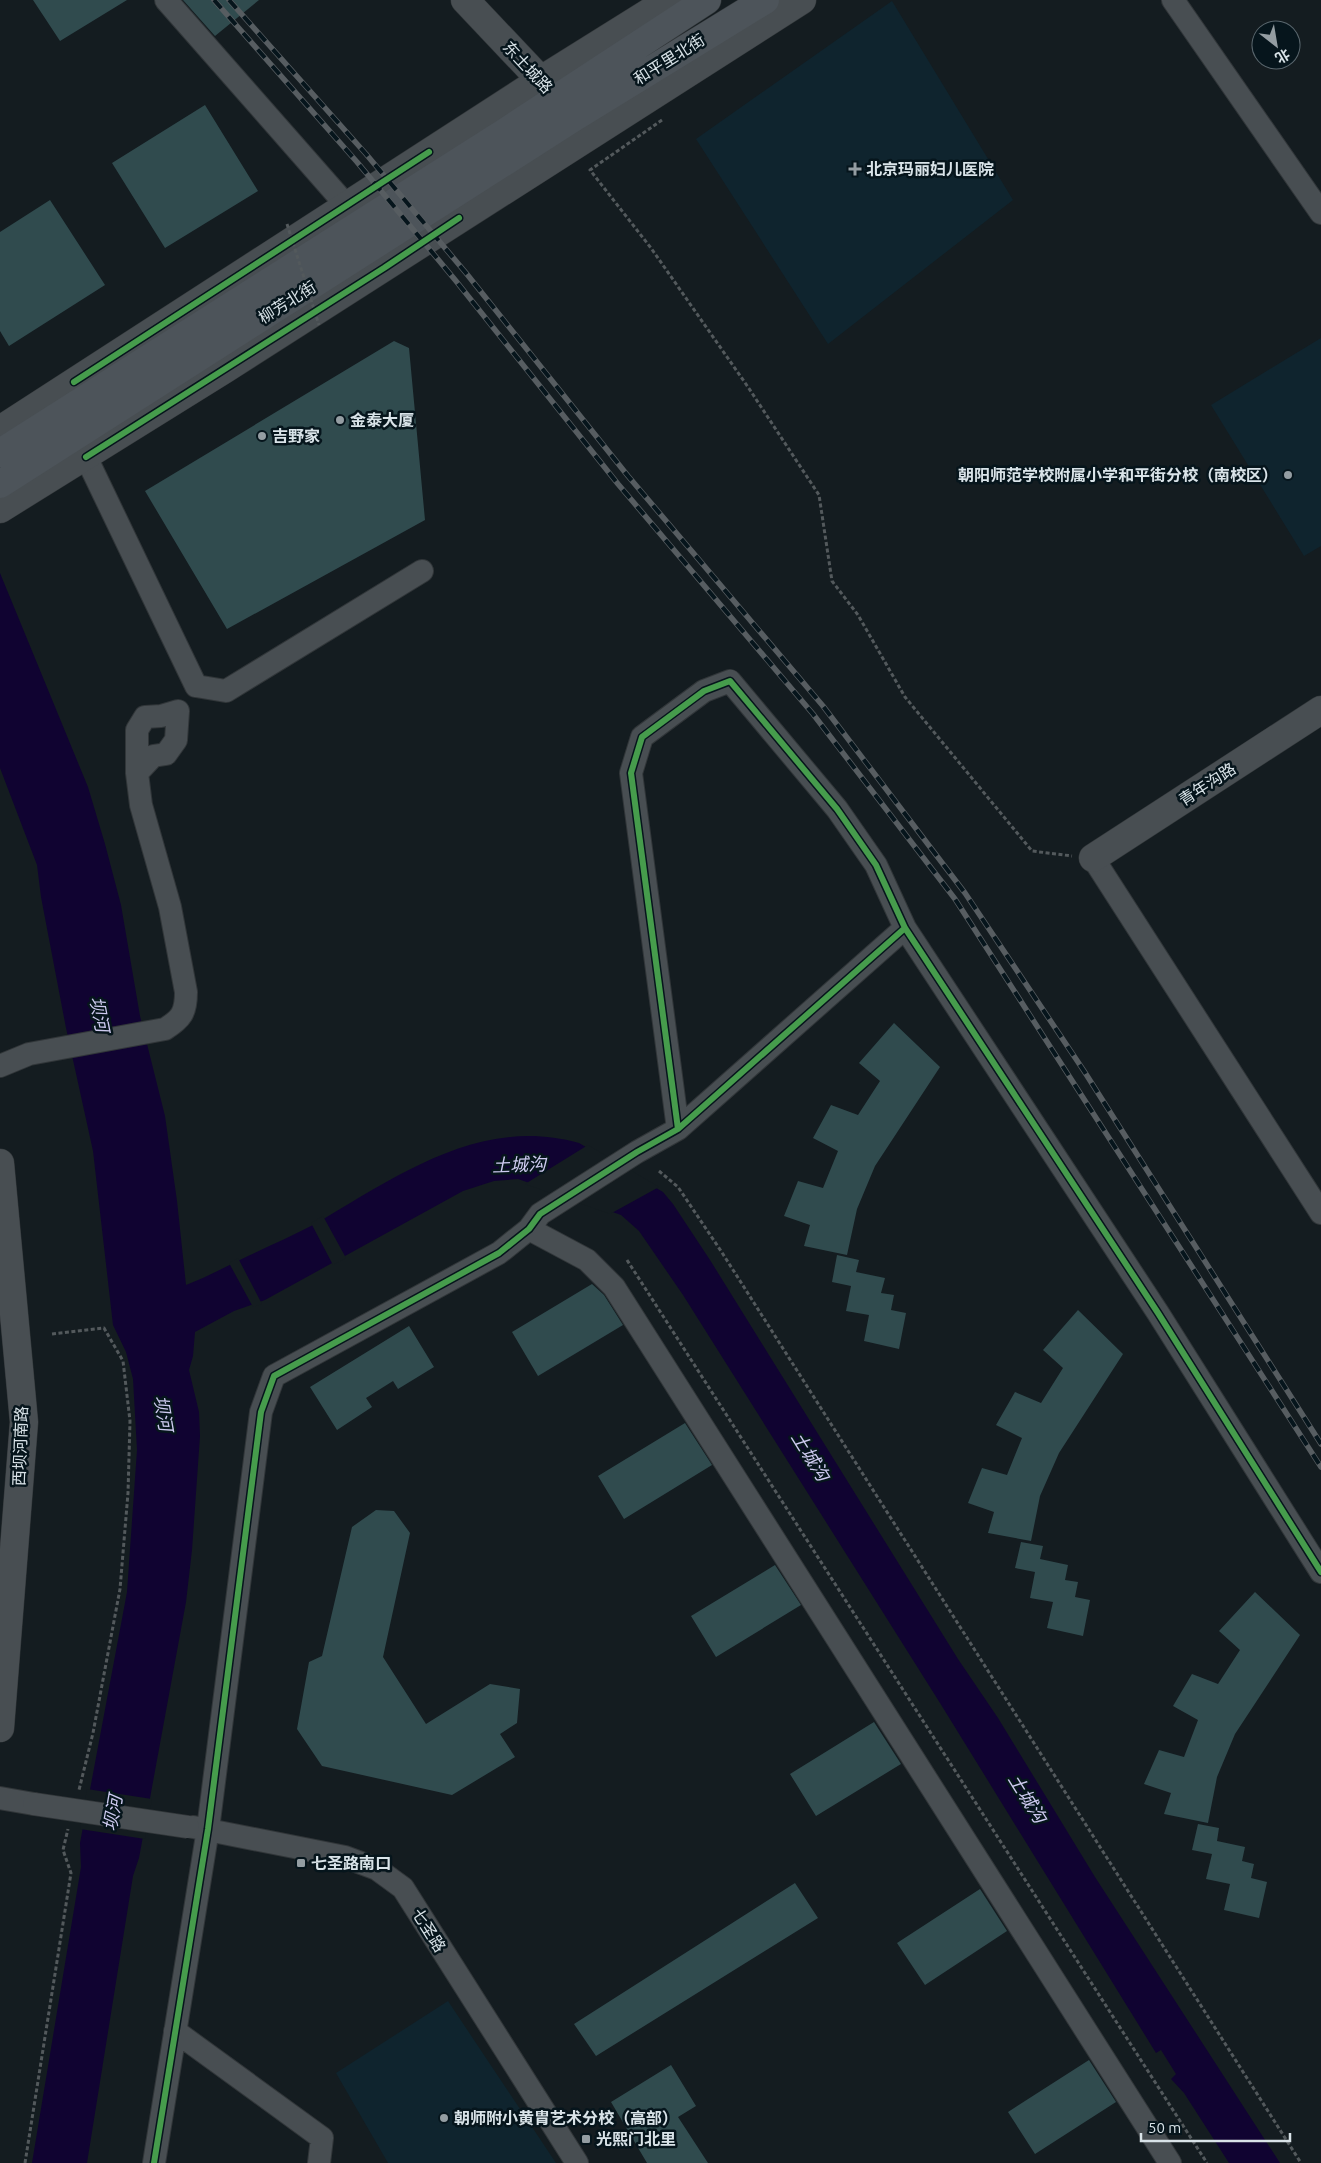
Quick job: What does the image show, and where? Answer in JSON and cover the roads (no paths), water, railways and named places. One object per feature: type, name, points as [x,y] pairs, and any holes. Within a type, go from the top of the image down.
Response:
[{"type":"main road","name":"和平里北街","points":[[565,108],[707,0]]},
{"type":"main road","name":"和平里北街","points":[[565,108],[766,0]]},
{"type":"main road","name":"柳芳北街","points":[[0,453],[565,108]]},
{"type":"main road","name":"柳芳北街","points":[[0,484],[565,108]]},
{"type":"street","points":[[166,0],[347,206]]},
{"type":"street","name":"东土城路","points":[[465,0],[565,108]]},
{"type":"street","points":[[0,509],[86,457],[565,108],[669,0]]},
{"type":"street","points":[[0,430],[347,206],[565,108],[666,86],[802,0]]},
{"type":"street","points":[[1174,0],[1321,214]]},
{"type":"street","points":[[86,457],[196,686]]},
{"type":"street","points":[[196,686],[226,691],[422,571]]},
{"type":"street","points":[[678,1129],[631,773],[642,737],[704,691],[730,681],[837,809],[876,865],[905,928],[1158,1314],[1321,1572]]},
{"type":"street","points":[[137,773],[153,756],[166,754],[176,740],[178,711],[196,686]]},
{"type":"street","name":"青年沟路","points":[[1093,858],[1321,710]]},
{"type":"street","points":[[0,1066],[29,1054],[165,1030],[179,1020],[186,1004],[186,992],[170,906],[141,805],[137,773],[136,730],[145,717],[161,716],[178,711]]},
{"type":"street","points":[[1093,858],[1321,1213]]},
{"type":"street","points":[[154,2163],[175,2031],[198,1828],[261,1412],[274,1376],[499,1253],[535,1221],[638,1152],[678,1129],[905,928]]},
{"type":"street","name":"西坝河南路","points":[[0,1163],[24,1422],[0,1728]]},
{"type":"street","points":[[535,1221],[587,1260],[614,1287],[1170,2163]]},
{"type":"street","name":"七圣路","points":[[0,1798],[198,1828],[346,1857],[377,1869],[403,1888],[577,2163]]},
{"type":"street","points":[[175,2031],[322,2138],[319,2163]]},
{"type":"water","points":[[0,573],[88,787],[121,905],[140,1016],[165,1116],[186,1285],[313,1225],[407,1171],[473,1144],[507,1137],[542,1137],[579,1143],[663,1192],[710,1260],[958,1659],[998,1718],[1095,1877],[1280,2163],[1229,2163],[1184,2093],[1171,2079],[1176,2074],[1161,2050],[1156,2053],[940,1703],[683,1295],[639,1231],[621,1215],[518,1179],[494,1181],[463,1191],[265,1300],[234,1311],[195,1332],[193,1356],[189,1370],[199,1412],[200,1436],[192,1550],[186,1602],[139,1858],[133,1876],[87,2163],[32,2163],[81,1867],[80,1843],[127,1592],[137,1450],[133,1379],[126,1352],[113,1325],[93,1151],[66,1028],[41,897],[37,865],[0,768]]},
{"type":"railway","points":[[214,0],[357,162],[456,281],[618,484],[813,714],[955,899],[1321,1467]]},
{"type":"railway","points":[[229,0],[366,154],[466,273],[628,476],[823,706],[965,893],[1084,1071],[1321,1444]]},
{"type":"place","name":"北京玛丽妇儿医院","points":[[855,169]]},
{"type":"place","name":"金泰大厦","points":[[340,420]]},
{"type":"place","name":"吉野家","points":[[262,436]]},
{"type":"place","name":"朝阳师范学校附属小学和平街分校（南校区）","points":[[1288,475]]},
{"type":"place","name":"七圣路南口","points":[[301,1863]]},
{"type":"place","name":"朝师附小黄胄艺术分校（高部）","points":[[444,2118]]},
{"type":"place","name":"光熙门北里","points":[[586,2139]]},
{"type":"water label","name":"坝河","points":[[100,1014]]},
{"type":"water label","name":"土城沟","points":[[519,1164]]},
{"type":"water label","name":"坝河","points":[[164,1413]]},
{"type":"water label","name":"土城沟","points":[[811,1456]]},
{"type":"water label","name":"土城沟","points":[[1028,1798]]},
{"type":"water label","name":"坝河","points":[[112,1813]]}]
